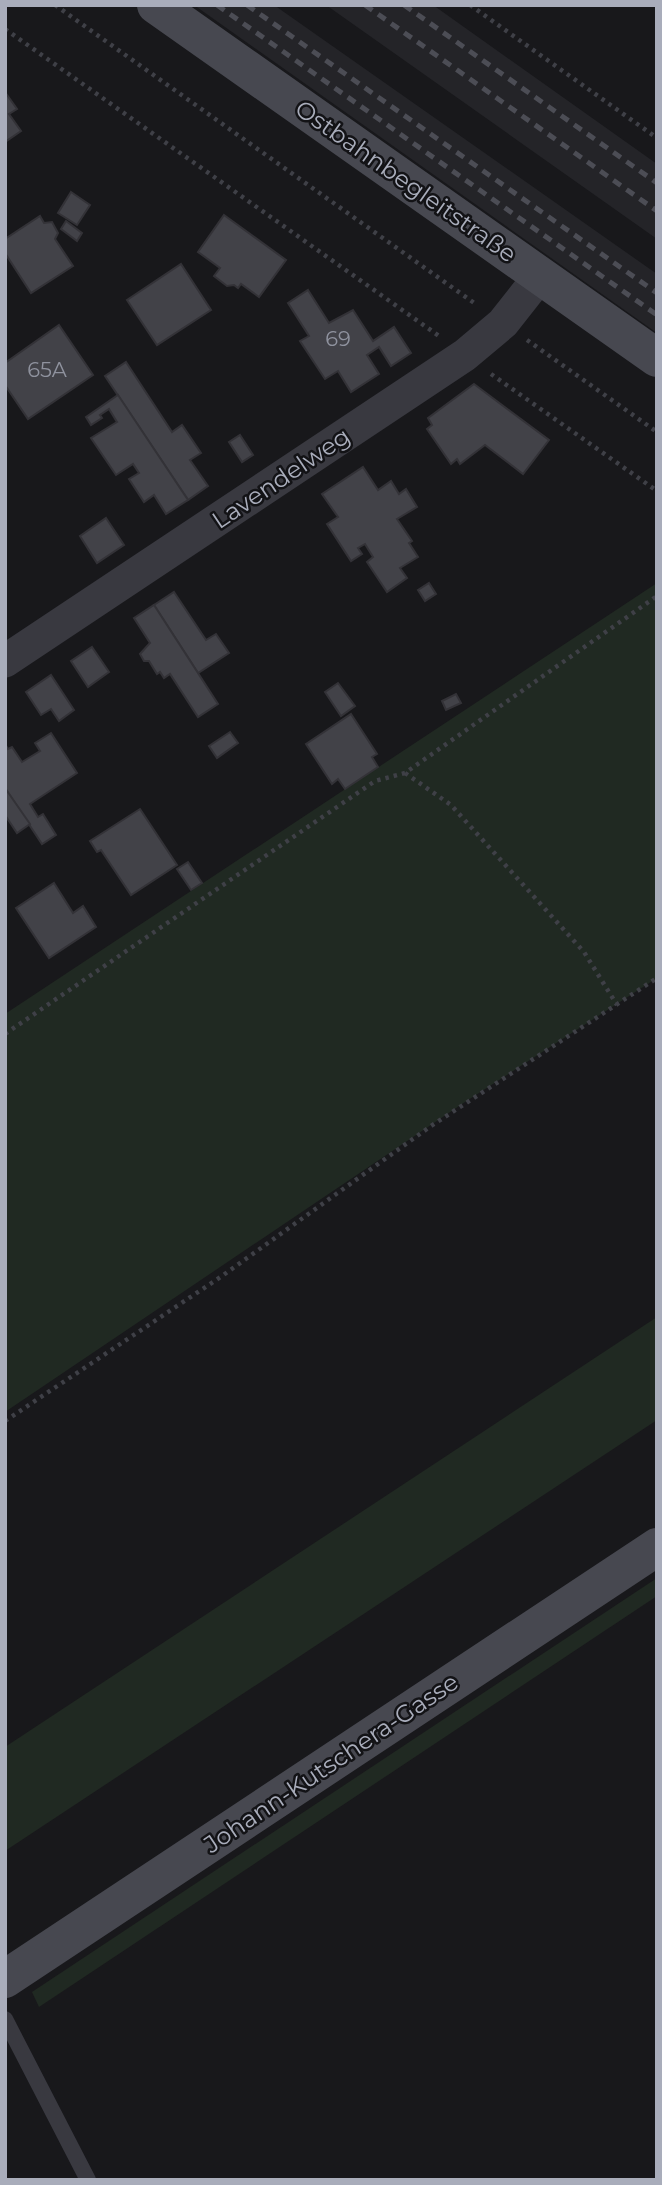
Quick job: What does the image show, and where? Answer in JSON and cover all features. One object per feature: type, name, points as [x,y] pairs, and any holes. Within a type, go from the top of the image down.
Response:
[{"type":"street","name":"Ostbahnbegleitstraße","points":[[156,5],[657,358]]},
{"type":"street","name":"Lavendelweg","points":[[5,661],[465,355],[503,323],[540,276]]},
{"type":"street","name":"Johann-Kutschera-Gasse","points":[[5,1979],[657,1547]]},
{"type":"lane","points":[[5,2019],[88,2180]]},
{"type":"path","points":[[55,5],[657,432]]},
{"type":"path","points":[[470,5],[657,138]]},
{"type":"path","points":[[5,29],[441,337]]},
{"type":"path","points":[[481,367],[657,491]]},
{"type":"path","points":[[5,1034],[374,780],[405,772],[657,596]]},
{"type":"path","points":[[405,772],[451,804],[584,951],[617,1005]]},
{"type":"path","points":[[5,1421],[222,1276],[431,1126],[657,978]]},
{"type":"shaded area","points":[[194,5],[274,5],[657,274],[657,333]]},
{"type":"shaded area","points":[[326,5],[433,5],[657,164],[657,239]]},
{"type":"shaded area","points":[[657,583],[657,978],[465,1102],[5,1412],[5,1014]]},
{"type":"shaded area","points":[[657,1317],[657,1420],[5,1851],[5,1747]]},
{"type":"shaded area","points":[[657,1578],[657,1596],[39,2007],[32,1992]]},
{"type":"building","points":[[5,92],[17,109],[9,114],[21,131],[5,142]]},
{"type":"building","points":[[71,192],[90,205],[77,225],[58,213]]},
{"type":"building","points":[[224,215],[286,260],[259,297],[241,284],[238,288],[234,285],[227,286],[214,276],[220,268],[198,252]]},
{"type":"building","points":[[40,216],[44,223],[52,222],[58,233],[55,239],[73,266],[31,293],[5,253],[5,239]]},
{"type":"building","points":[[66,221],[82,233],[77,241],[61,229]]},
{"type":"building","points":[[181,264],[211,310],[157,345],[127,300]]},
{"type":"building","points":[[308,290],[329,323],[353,310],[373,341],[394,327],[411,353],[391,366],[379,347],[367,355],[379,374],[351,392],[338,371],[325,379],[300,341],[309,336],[288,303]]},
{"type":"building","points":[[59,325],[93,375],[28,419],[5,385],[5,363]]},
{"type":"building","points":[[126,362],[172,432],[182,425],[201,453],[190,460],[208,486],[188,500],[105,376]]},
{"type":"building","points":[[474,384],[549,440],[523,474],[485,445],[460,464],[457,459],[451,464],[427,429],[432,425],[428,418]]},
{"type":"building","points":[[118,395],[188,500],[166,514],[154,495],[144,502],[129,479],[139,473],[133,464],[116,475],[91,438],[117,422],[109,409],[91,425],[86,417]]},
{"type":"building","points":[[240,435],[253,455],[242,462],[229,442]]},
{"type":"building","points":[[363,467],[378,490],[391,481],[399,494],[406,489],[417,507],[397,519],[412,541],[409,543],[418,557],[400,568],[407,578],[387,592],[367,562],[373,557],[365,544],[358,548],[362,554],[351,561],[327,524],[338,517],[322,494]]},
{"type":"building","points":[[106,518],[124,545],[97,563],[80,536]]},
{"type":"building","points":[[429,583],[436,594],[425,601],[418,590]]},
{"type":"building","points":[[174,592],[206,640],[216,634],[229,653],[198,673],[154,605]]},
{"type":"building","points":[[154,605],[218,704],[198,717],[170,674],[164,678],[160,672],[157,674],[149,661],[144,661],[140,654],[150,643],[134,618]]},
{"type":"building","points":[[92,647],[109,672],[88,687],[71,661]]},
{"type":"building","points":[[51,675],[74,710],[59,721],[51,709],[41,715],[26,692]]},
{"type":"building","points":[[338,683],[355,706],[341,716],[325,692]]},
{"type":"building","points":[[456,694],[461,703],[446,710],[442,701]]},
{"type":"building","points":[[351,714],[377,754],[372,757],[378,767],[345,789],[338,779],[332,784],[306,744]]},
{"type":"building","points":[[230,732],[238,743],[217,758],[209,746]]},
{"type":"building","points":[[51,733],[77,773],[30,804],[38,817],[43,814],[56,835],[42,844],[5,788],[5,744],[8,749],[12,747],[22,762],[40,751],[35,743]]},
{"type":"building","points":[[5,788],[30,824],[17,833],[5,815]]},
{"type":"building","points":[[140,809],[177,865],[131,895],[101,850],[97,852],[90,841]]},
{"type":"building","points":[[188,862],[202,883],[191,890],[177,869]]},
{"type":"building","points":[[54,883],[73,913],[83,906],[96,927],[49,958],[16,908]]},
{"type":"railway","points":[[217,5],[657,315]]},
{"type":"railway","points":[[247,5],[657,293]]},
{"type":"railway","points":[[365,5],[657,211]]},
{"type":"railway","points":[[404,5],[657,183]]}]
